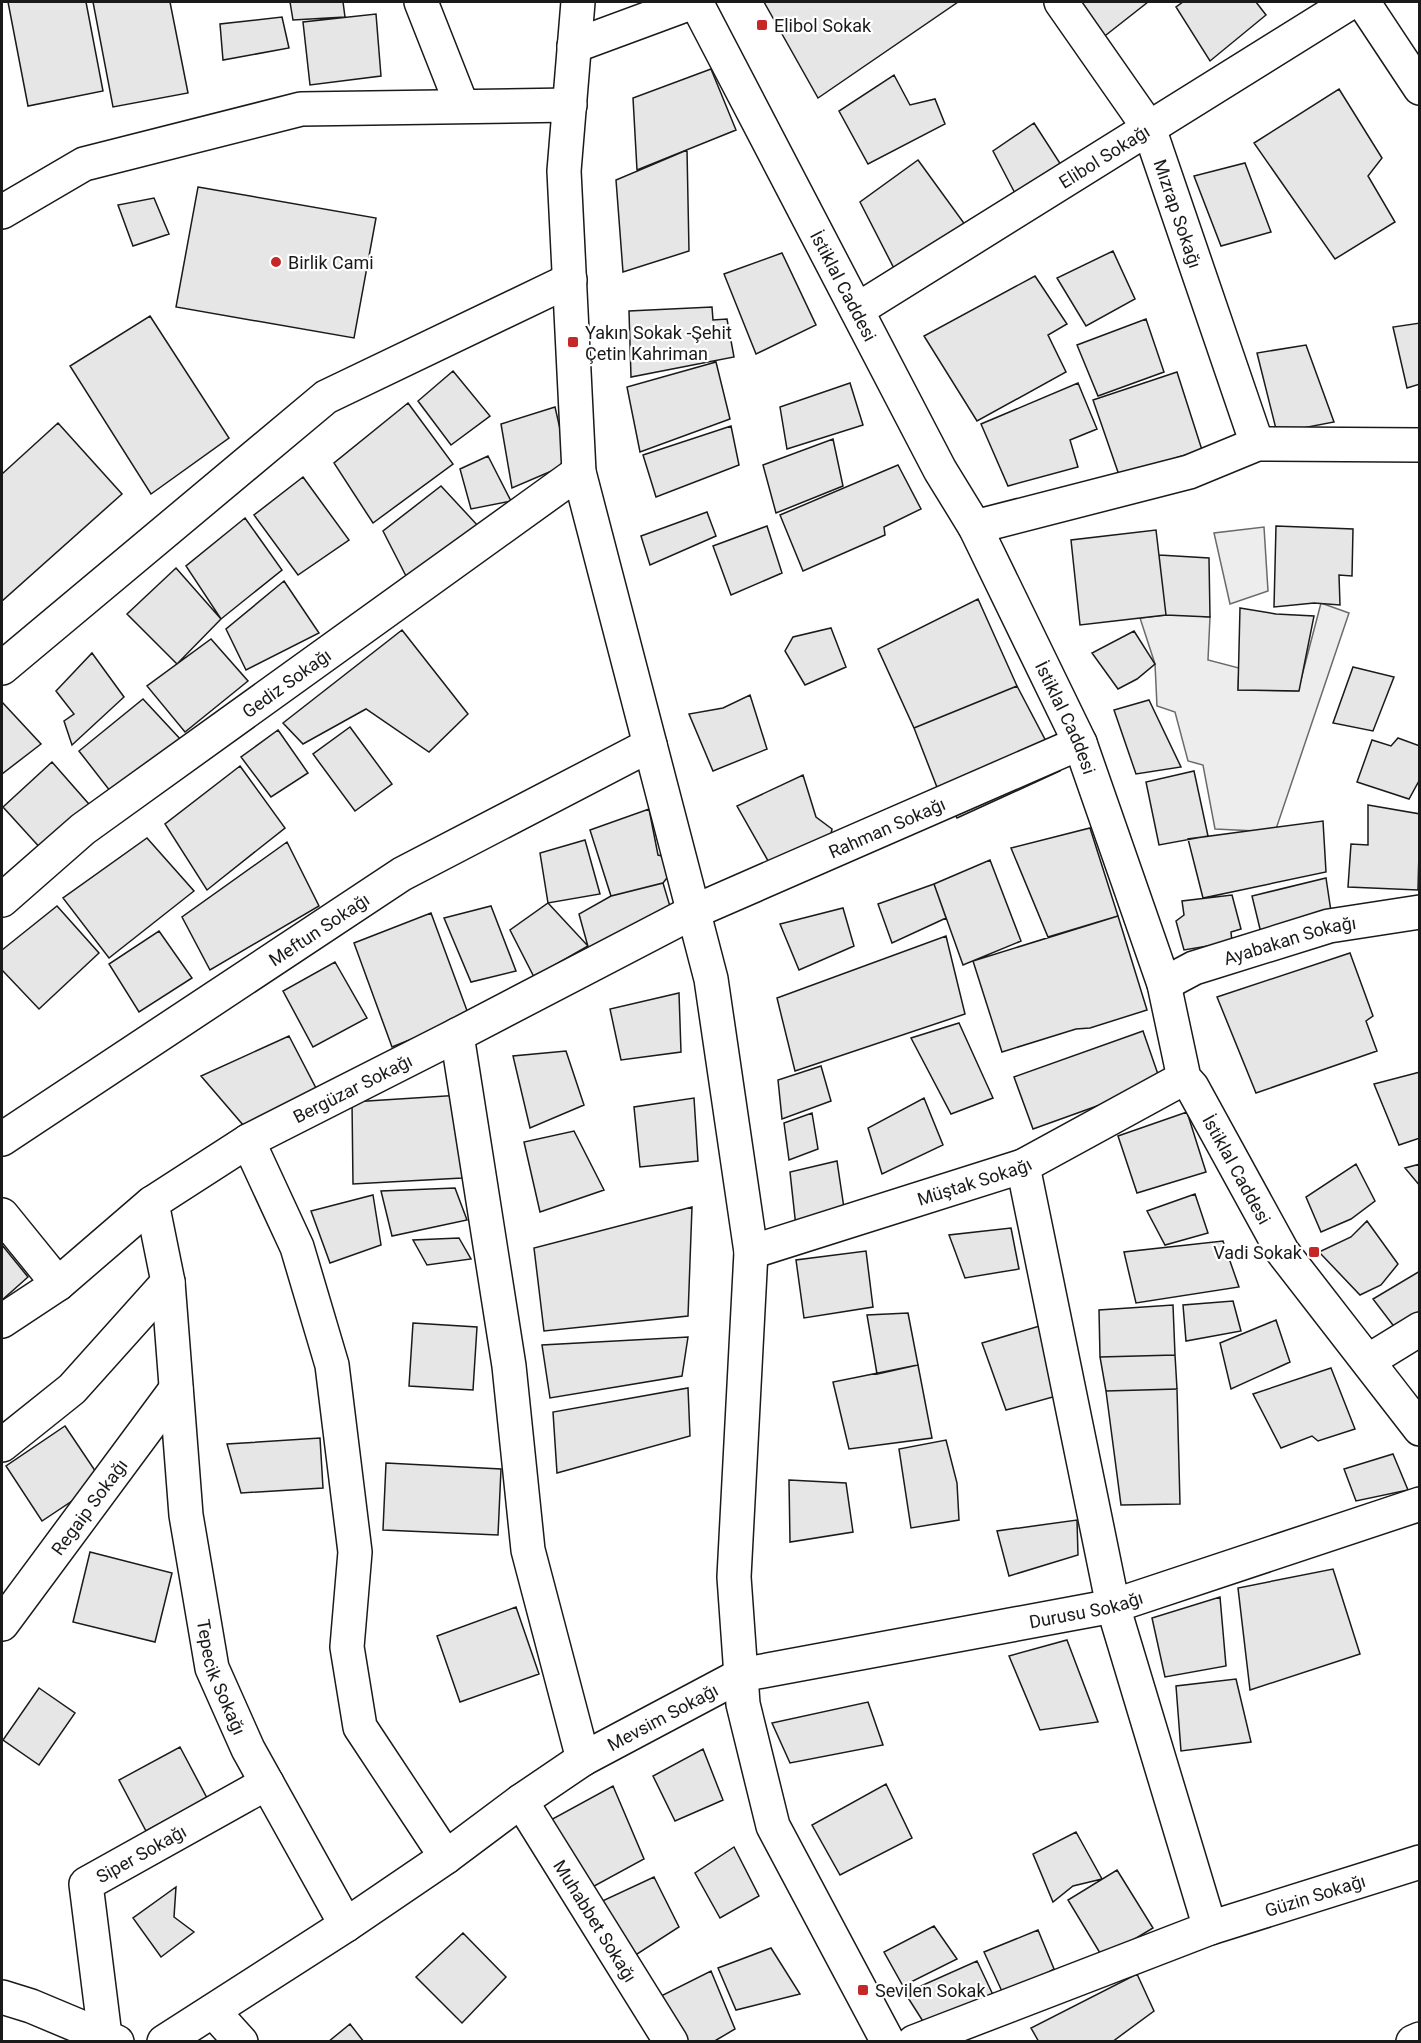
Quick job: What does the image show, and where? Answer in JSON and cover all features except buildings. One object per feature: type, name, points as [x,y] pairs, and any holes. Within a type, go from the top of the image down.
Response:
[{"type":"street","points":[[421,2],[462,106]]},
{"type":"street","points":[[578,2],[564,171],[579,472],[711,980],[751,1252],[734,1577],[743,1704],[773,1826],[888,2042]]},
{"type":"street","points":[[574,46],[694,2]]},
{"type":"street","name":"İstiklal Caddesi","points":[[694,2],[940,470],[975,527],[1080,743],[1164,984],[1184,1078],[1192,1088],[1282,1251],[1419,1429]]},
{"type":"street","name":"Mızrap Sokağı","points":[[1061,2],[1149,128],[1257,444]]},
{"type":"street","name":"Elibol Sokağı","points":[[857,310],[1351,2]]},
{"type":"street","points":[[1363,2],[1419,88]]},
{"type":"street","points":[[2,212],[84,164],[301,109],[570,105]]},
{"type":"street","points":[[2,668],[326,397],[570,280]]},
{"type":"street","points":[[975,527],[1189,472],[1257,444],[1419,445]]},
{"type":"street","name":"Gediz Sokağı","points":[[2,900],[83,829],[579,472]]},
{"type":"street","name":"Rahman Sokağı","points":[[457,1035],[693,912],[1080,743]]},
{"type":"street","name":"Meftun Sokağı","points":[[2,1139],[402,874],[650,744]]},
{"type":"street","name":"Ayabakan Sokağı","points":[[1164,984],[1194,968],[1329,926],[1419,912]]},
{"type":"street","points":[[457,1035],[509,1366],[528,1550],[583,1759]]},
{"type":"street","name":"Bergüzar Sokağı","points":[[153,1203],[248,1141],[457,1035]]},
{"type":"street","name":"Müştak Sokağı","points":[[751,1252],[1023,1166],[1184,1078]]},
{"type":"street","points":[[164,2042],[346,1925],[446,1857],[360,1727],[347,1647],[355,1552],[332,1365],[297,1247],[248,1141]]},
{"type":"street","points":[[1023,1166],[1113,1606],[1210,1928]]},
{"type":"street","points":[[2,1321],[58,1284],[153,1203]]},
{"type":"street","name":"Tepecik Sokağı","points":[[153,1203],[168,1282],[186,1515],[212,1668],[248,1749],[346,1925]]},
{"type":"street","points":[[2,1215],[58,1284]]},
{"type":"street","points":[[2,1445],[72,1389],[168,1282]]},
{"type":"street","points":[[1368,1361],[1419,1329]]},
{"type":"street","name":"Regaip Sokağı","points":[[2,1624],[176,1389]]},
{"type":"street","name":"Durusu Sokağı","points":[[741,1675],[1113,1606],[1419,1504]]},
{"type":"street","name":"Mevsim Sokağı","points":[[446,1857],[521,1801],[583,1759],[741,1675]]},
{"type":"street","name":"Siper Sokağı","points":[[111,2039],[86,1884],[267,1783]]},
{"type":"street","name":"Muhabbet Sokağı","points":[[521,1801],[656,2034]]},
{"type":"street","name":"Güzin Sokağı","points":[[914,2042],[1210,1928],[1419,1862]]},
{"type":"street","points":[[2,1997],[31,2006],[111,2039]]},
{"type":"street","points":[[213,2011],[241,2042]]},
{"type":"street","points":[[1413,2042],[1419,2038]]},
{"type":"shaded area","points":[[1264,527],[1268,591],[1230,604],[1214,533]]},
{"type":"shaded area","points":[[1321,603],[1349,613],[1275,832],[1215,829],[1203,765],[1188,761],[1175,712],[1157,706],[1155,664],[1140,618],[1174,614],[1210,617],[1208,660],[1239,668],[1238,690],[1298,691]]},
{"type":"place","name":"Elibol Sokak","points":[[762,25]]},
{"type":"place","name":"Birlik Cami","points":[[276,262]]},
{"type":"place","name":"Yakın Sokak -Şehit Çetin Kahriman","points":[[573,342]]},
{"type":"place","name":"Vadi Sokak","points":[[1314,1252]]},
{"type":"place","name":"Sevilen Sokak","points":[[863,1990]]}]
